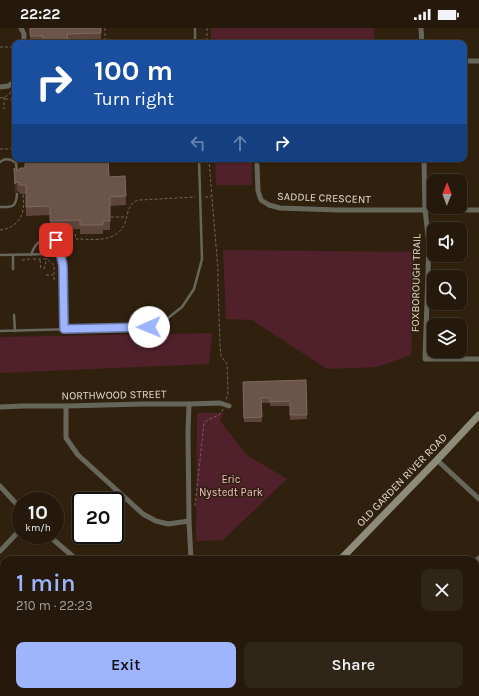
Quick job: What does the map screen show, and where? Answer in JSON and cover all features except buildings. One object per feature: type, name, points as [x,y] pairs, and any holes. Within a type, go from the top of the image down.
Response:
[{"type":"main road","name":"OLD GARDEN RIVER ROAD","points":[[344,556],[479,415]]},
{"type":"street","points":[[22,28],[24,40]]},
{"type":"street","points":[[422,28],[422,40]]},
{"type":"street","points":[[467,61],[479,61]]},
{"type":"street","points":[[0,87],[12,84]]},
{"type":"street","name":"FOXBOROUGH TRAIL","points":[[424,162],[425,210],[429,244],[425,359],[479,359]]},
{"type":"street","name":"SADDLE CRESCENT","points":[[257,165],[258,191],[261,200],[268,205],[280,208],[479,210]]},
{"type":"street","name":"NORTHWOOD STREET","points":[[0,407],[189,404],[220,402],[227,405]]},
{"type":"street","points":[[189,404],[189,521],[192,556]]},
{"type":"street","points":[[66,406],[66,438],[78,455],[143,514],[156,521],[168,524],[189,521]]},
{"type":"street","points":[[437,460],[479,499]]},
{"type":"street","points":[[0,486],[12,499]]},
{"type":"street","points":[[0,551],[12,538]]},
{"type":"street","points":[[58,544],[72,556]]},
{"type":"lane","points":[[195,28],[195,40]]},
{"type":"lane","points":[[0,162],[5,160],[12,161]]},
{"type":"lane","points":[[14,162],[16,164],[17,177]]},
{"type":"lane","points":[[0,331],[149,327],[159,324],[182,307],[194,289],[202,259],[199,162]]},
{"type":"lane","points":[[0,207],[12,207],[15,205],[17,201],[17,194]]},
{"type":"lane","points":[[32,254],[38,242],[56,240],[61,244],[64,329]]},
{"type":"lane","points":[[0,255],[58,254],[61,256]]},
{"type":"lane","points":[[13,255],[13,269]]},
{"type":"lane","points":[[14,315],[14,331]]},
{"type":"path","points":[[105,28],[105,40]]},
{"type":"path","points":[[207,28],[208,40]]},
{"type":"path","points":[[0,47],[12,47]]},
{"type":"path","points":[[0,98],[12,92]]},
{"type":"path","points":[[4,97],[4,109]]},
{"type":"path","points":[[4,100],[12,99]]},
{"type":"path","points":[[0,149],[12,149]]},
{"type":"path","points":[[195,507],[195,494],[204,423],[217,417],[222,412],[227,405],[228,394],[227,364],[221,356],[220,345],[218,269],[210,162]]},
{"type":"path","points":[[0,230],[14,226],[21,217],[24,209],[23,194]]},
{"type":"path","points":[[61,244],[65,244],[65,232],[75,234],[76,239],[100,239],[116,234],[123,228],[130,206],[134,202],[140,200],[212,197]]},
{"type":"path","points":[[111,217],[127,217]]},
{"type":"path","points":[[47,240],[47,235],[59,235],[59,229]]},
{"type":"path","points":[[44,269],[47,254]]},
{"type":"path","points":[[40,259],[40,269]]},
{"type":"path","points":[[22,260],[47,259],[54,266],[54,280]]},
{"type":"path","points":[[46,275],[54,275]]},
{"type":"green space","points":[[211,28],[374,28],[374,40],[211,40]]},
{"type":"green space","points":[[215,162],[252,162],[252,185],[216,185]]},
{"type":"green space","points":[[223,250],[415,252],[411,355],[377,367],[327,369],[252,320],[226,319]]},
{"type":"green space","points":[[212,333],[209,364],[0,373],[0,337]]},
{"type":"green space","name":"Eric Nystedt Park","points":[[197,413],[223,413],[220,421],[247,455],[287,479],[223,540],[196,541]]},
{"type":"route","points":[[56,240],[62,245],[61,256],[63,267],[64,329],[149,327]]}]
